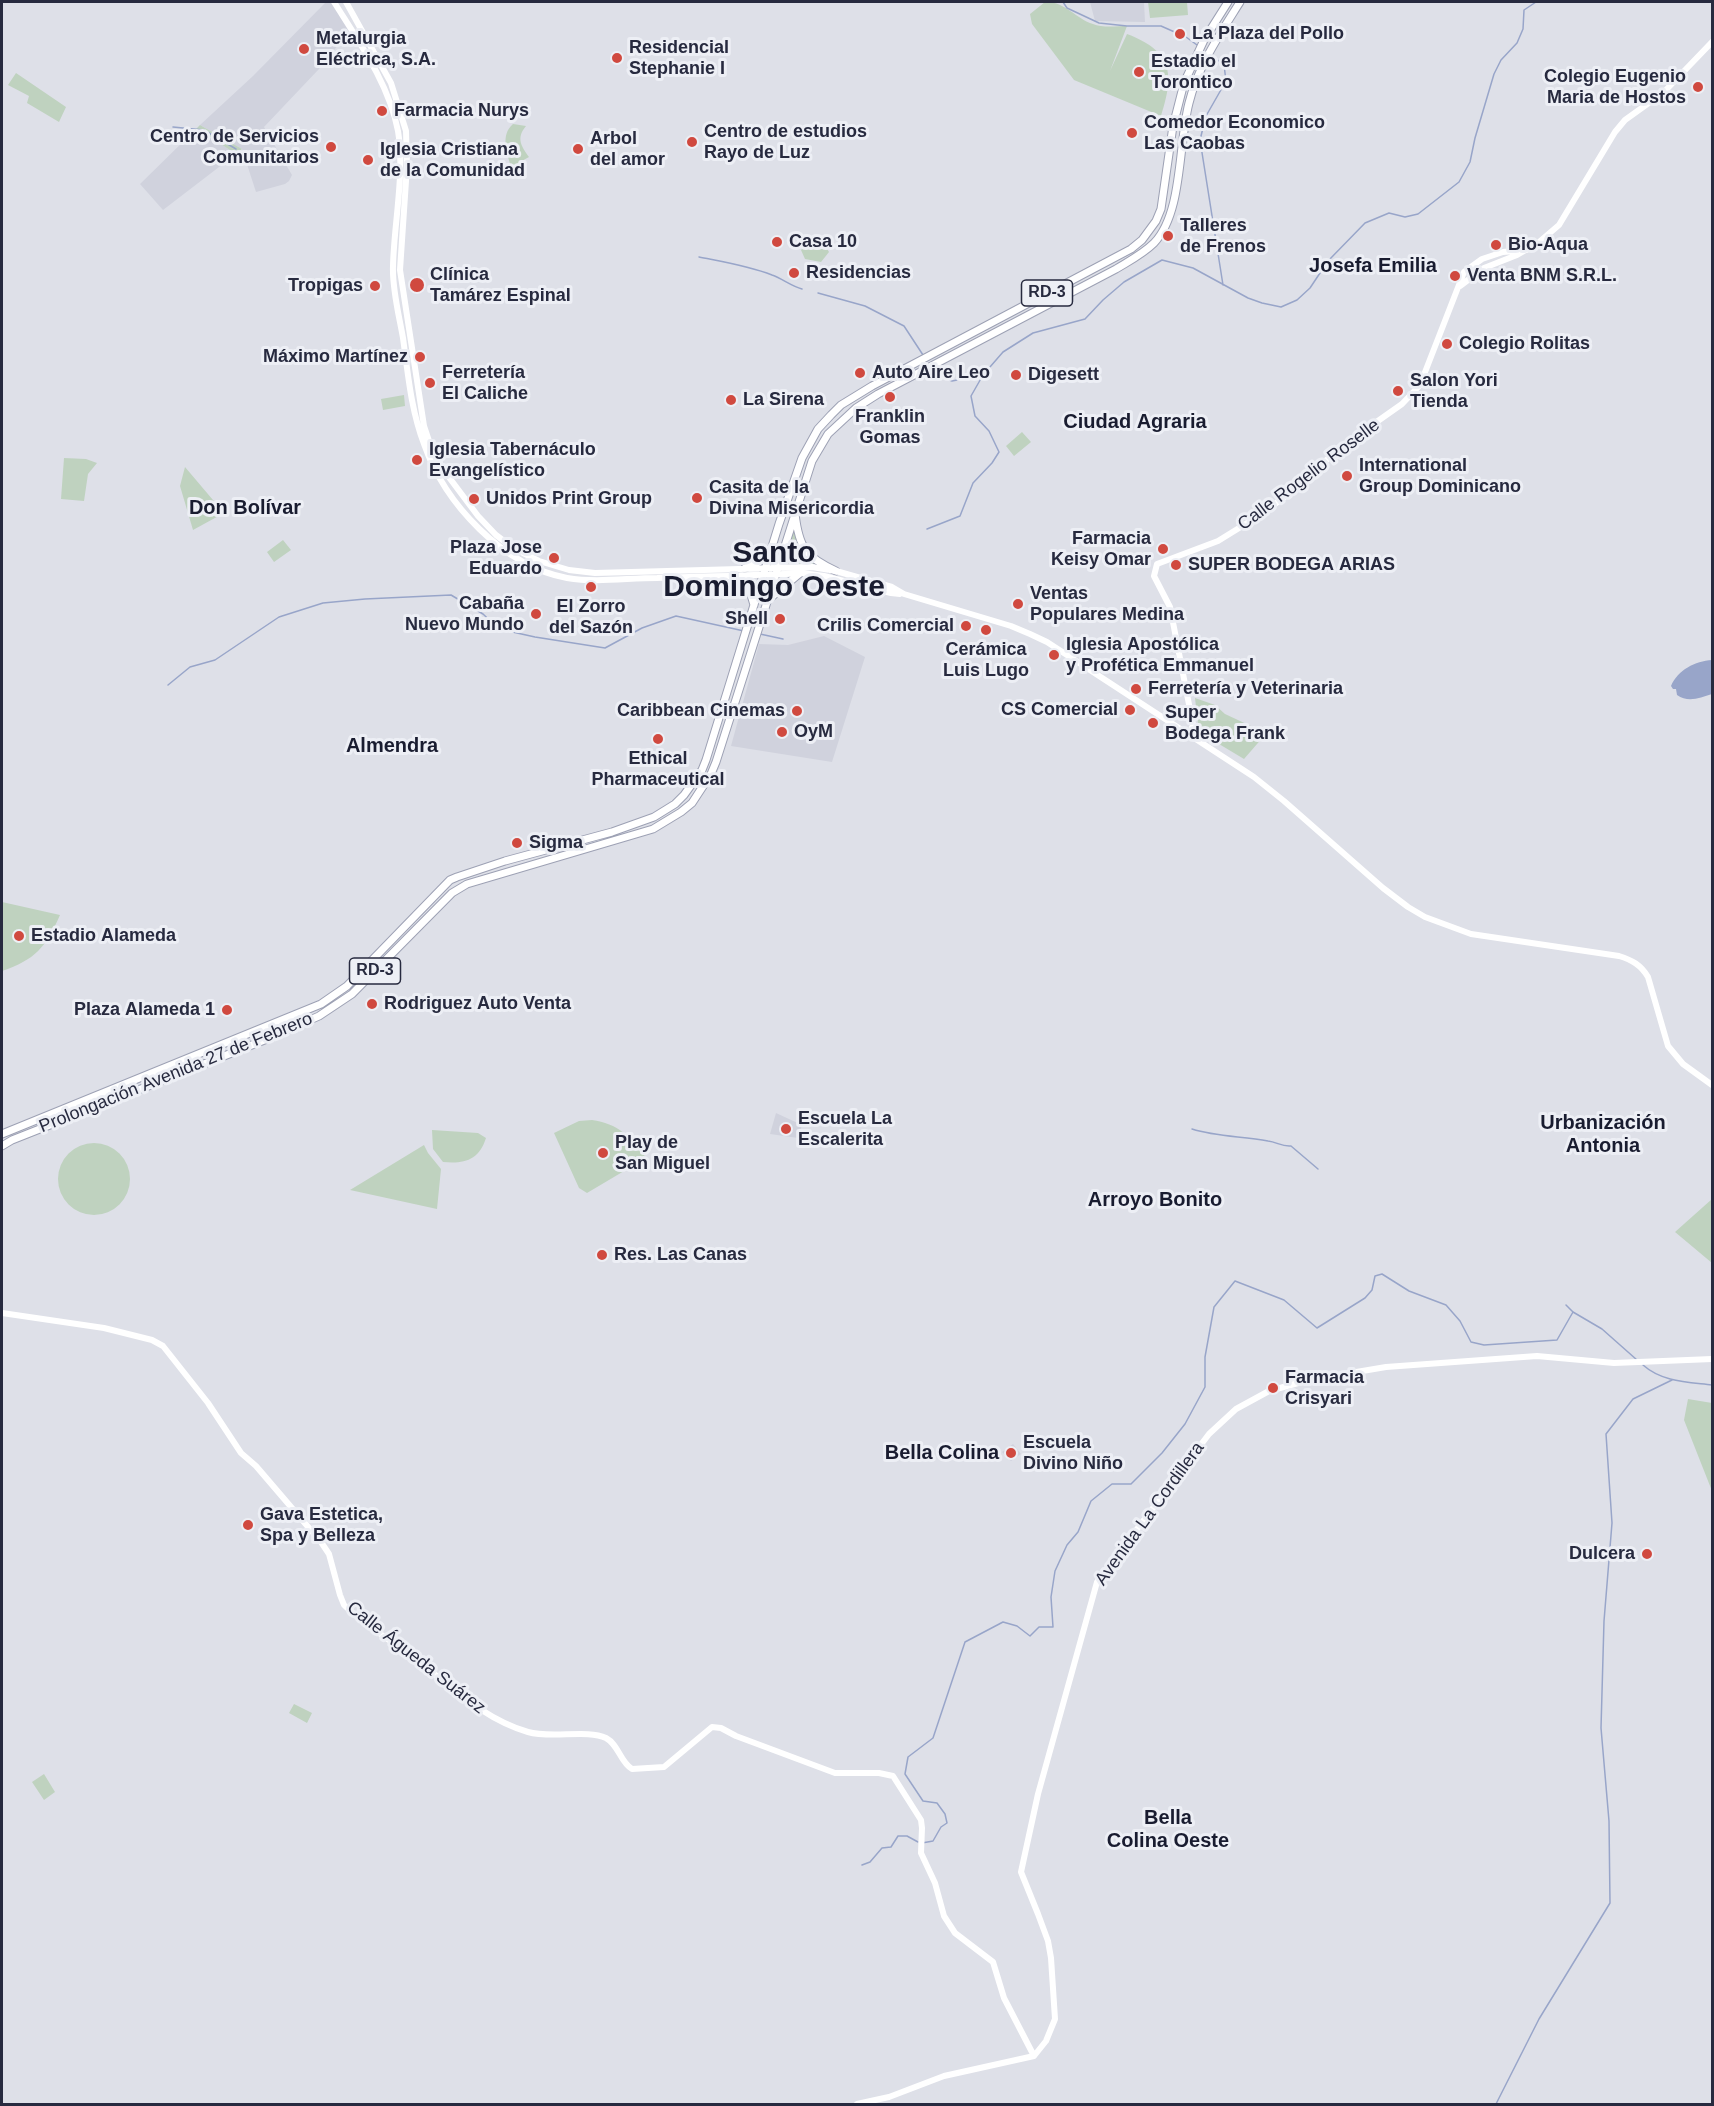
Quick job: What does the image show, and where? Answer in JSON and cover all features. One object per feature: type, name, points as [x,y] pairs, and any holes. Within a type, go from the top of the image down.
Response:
[{"type":"main road","points":[[334,2],[378,77],[391,106],[398,132],[399,182],[393,269],[414,413],[423,442],[435,468],[478,527],[498,546],[530,565],[561,576],[604,580],[735,575],[800,566],[836,571],[892,587],[904,594]]},
{"type":"main road","points":[[346,2],[387,75],[404,122],[407,166],[400,270],[406,315],[424,426],[431,447],[455,487],[496,535],[526,556],[554,566],[594,573],[745,568],[765,571]]},
{"type":"main road","name":"Prolongación Avenida 27 de Febrero","points":[[2,1134],[321,1004],[347,986],[450,880],[640,824],[665,811],[684,795],[702,770],[773,543],[802,458],[818,429],[841,405],[872,386],[1131,249],[1151,230],[1161,209],[1177,104],[1184,83],[1204,40],[1228,2]]},
{"type":"main road","name":"Prolongación Avenida 27 de Febrero","points":[[2,1146],[12,1140],[267,1040],[319,1016],[352,994],[452,893],[466,884],[646,831],[676,816],[692,802],[711,774],[759,632],[812,461],[828,434],[856,408],[878,394],[1116,269],[1137,257],[1155,242],[1168,223],[1173,204],[1189,103],[1203,64],[1240,2]]},
{"type":"main road","name":"Calle Rogelio Roselle","points":[[1189,735],[1193,725],[1170,607],[1154,576],[1157,564],[1213,543],[1252,520],[1282,499],[1310,473],[1358,435],[1402,404],[1420,385],[1464,272],[1476,262],[1503,252],[1526,249],[1544,239],[1559,225],[1614,132],[1625,120],[1664,92],[1713,42]]},
{"type":"main road","points":[[795,512],[798,534],[803,548],[814,560],[836,571]]},
{"type":"main road","points":[[745,568],[759,562],[773,543]]},
{"type":"main road","points":[[777,570],[824,576],[891,593],[904,594],[1011,626],[1038,638],[1263,784],[1383,888],[1408,908],[1425,917],[1471,934],[1630,959],[1645,971],[1648,977],[1668,1046],[1683,1064],[1713,1085]]},
{"type":"main road","points":[[768,601],[780,588],[800,573]]},
{"type":"main road","points":[[735,575],[749,588],[754,606]]},
{"type":"main road","name":"Calle Águeda Suárez","points":[[2,1313],[104,1328],[152,1340],[163,1346],[208,1402],[241,1453],[256,1466],[321,1542],[329,1554],[344,1605],[416,1659],[451,1690],[501,1722],[545,1736],[603,1737],[618,1750],[624,1763],[632,1769],[664,1767],[712,1727],[721,1728],[735,1736],[835,1773],[893,1776],[918,1813],[922,1828],[920,1847],[935,1883],[944,1916],[955,1933],[993,1962],[1004,1998],[1034,2055]]},
{"type":"main road","name":"Avenida La Cordillera","points":[[1034,2055],[1046,2041],[1055,2019],[1047,1941],[1021,1872],[1038,1794],[1097,1582],[1209,1434],[1236,1409],[1258,1396],[1309,1380],[1386,1367],[1538,1356],[1614,1363],[1713,1359]]},
{"type":"main road","points":[[857,2104],[889,2097],[944,2076],[1034,2055]]},
{"type":"shaded area","points":[[326,2],[334,2],[350,30],[319,69],[264,127],[292,175],[285,184],[256,192],[242,149],[200,125],[253,76]]},
{"type":"shaded area","points":[[1090,2],[1144,2],[1145,22],[1095,21]]},
{"type":"shaded area","points":[[193,132],[210,137],[236,154],[163,210],[140,184]]},
{"type":"shaded area","points":[[824,636],[865,657],[832,762],[731,746],[759,644],[788,645]]},
{"type":"shaded area","name":"Escuela La Escalerita","points":[[776,1113],[802,1125],[798,1138],[770,1134]]},
{"type":"shaded area","name":"Escuela Divino Niño","points":[[1013,1444],[1021,1454],[1011,1461],[1002,1452]]},
{"type":"green space","points":[[1045,2],[1059,4],[1087,22],[1097,25],[1127,26],[1110,71],[1127,34],[1153,48],[1166,65],[1168,76],[1168,87],[1161,116],[1074,80],[1032,24],[1030,14]]},
{"type":"green space","points":[[1148,2],[1187,2],[1188,15],[1150,18]]},
{"type":"green space","points":[[16,73],[66,107],[59,122],[27,103],[29,96],[8,85]]},
{"type":"green space","points":[[513,124],[526,126],[520,138],[529,157],[511,167],[506,150],[506,139],[509,128]]},
{"type":"green space","points":[[200,125],[242,149],[236,154],[210,137],[193,132]]},
{"type":"green space","points":[[822,240],[829,252],[821,262],[805,259],[801,250],[808,243]]},
{"type":"green space","points":[[404,395],[405,406],[383,410],[381,399]]},
{"type":"green space","points":[[1022,432],[1031,442],[1014,456],[1006,446]]},
{"type":"green space","points":[[64,458],[86,459],[97,463],[88,474],[84,501],[61,499]]},
{"type":"green space","points":[[185,467],[224,513],[193,530],[180,486]]},
{"type":"green space","points":[[794,523],[817,564],[782,563]]},
{"type":"green space","points":[[283,540],[291,550],[274,562],[267,552]]},
{"type":"green space","points":[[1195,698],[1215,705],[1225,714],[1253,727],[1264,736],[1244,759],[1199,732]]},
{"type":"green space","points":[[2,902],[60,915],[50,936],[38,951],[23,962],[2,971]]},
{"type":"green space","name":"Play de San Miguel","points":[[592,1120],[617,1128],[636,1144],[646,1158],[587,1193],[579,1188],[554,1133],[579,1121]]},
{"type":"green space","points":[[432,1130],[478,1133],[486,1138],[479,1151],[470,1159],[443,1162],[433,1149]]},
{"type":"green space","points":[[87,1143],[101,1143],[120,1153],[130,1172],[130,1186],[120,1205],[101,1215],[87,1215],[68,1205],[58,1186],[58,1172],[68,1153]]},
{"type":"green space","points":[[424,1145],[441,1169],[437,1209],[350,1190]]},
{"type":"green space","points":[[1712,1199],[1712,1263],[1675,1232]]},
{"type":"green space","points":[[1688,1399],[1712,1403],[1712,1491],[1684,1420]]},
{"type":"green space","points":[[294,1704],[312,1713],[307,1723],[289,1713]]},
{"type":"green space","points":[[44,1774],[55,1792],[44,1800],[32,1782]]},
{"type":"water","points":[[1712,660],[1712,694],[1690,699],[1677,695],[1676,689],[1671,686],[1678,675],[1693,664]]},
{"type":"waterway","points":[[1063,2],[1067,8],[1099,23],[1161,26],[1186,37],[1197,45]]},
{"type":"waterway","points":[[927,529],[960,516],[973,483],[999,452],[989,431],[975,416],[971,396],[983,375],[1003,352],[1033,333],[1085,319],[1124,282],[1162,260],[1193,268],[1248,298],[1281,307],[1297,300],[1310,288],[1328,261],[1365,223],[1389,213],[1405,217],[1418,214],[1459,182],[1470,162],[1494,74],[1501,60],[1517,43],[1523,29],[1524,10],[1536,2]]},
{"type":"waterway","points":[[1211,55],[1224,65],[1226,81],[1206,116],[1200,140],[1223,285]]},
{"type":"waterway","points":[[173,127],[204,130],[236,149]]},
{"type":"waterway","points":[[699,257],[763,272],[802,289]]},
{"type":"waterway","points":[[818,293],[865,306],[904,326],[923,355]]},
{"type":"waterway","points":[[944,378],[952,381],[983,375]]},
{"type":"waterway","points":[[168,685],[190,667],[215,660],[279,617],[323,603],[365,599],[451,595],[483,614],[499,629],[605,648],[642,628],[676,616],[744,631]]},
{"type":"waterway","points":[[760,634],[783,639]]},
{"type":"waterway","points":[[1192,1129],[1291,1146],[1318,1169]]},
{"type":"waterway","points":[[922,1843],[933,1841],[941,1827],[947,1823],[945,1814],[937,1803],[923,1801],[905,1774],[908,1757],[933,1738],[965,1642],[1003,1622],[1017,1626],[1030,1636],[1039,1627],[1053,1627],[1051,1597],[1055,1571],[1067,1545],[1078,1532],[1091,1501],[1112,1484],[1131,1484],[1162,1453],[1185,1424],[1205,1387],[1205,1357],[1214,1307],[1235,1281],[1284,1300],[1317,1328],[1365,1298],[1372,1290],[1375,1276],[1382,1274],[1409,1291],[1446,1305],[1460,1321],[1471,1342],[1484,1345],[1557,1340],[1573,1312]]},
{"type":"waterway","points":[[1566,1305],[1573,1312],[1602,1329],[1637,1360]]},
{"type":"waterway","points":[[1643,1365],[1650,1371],[1667,1378],[1712,1385]]},
{"type":"waterway","points":[[1496,2104],[1539,2019],[1610,1903],[1609,1821],[1601,1728],[1604,1621],[1612,1523],[1606,1434],[1633,1399],[1672,1380]]},
{"type":"waterway","points":[[862,1865],[870,1862],[882,1848],[891,1847],[898,1836],[907,1836],[918,1842]]},
{"type":"place","name":"La Plaza del Pollo","points":[[1180,34]]},
{"type":"place","name":"Metalurgia Eléctrica, S.A.","points":[[304,49]]},
{"type":"place","name":"Residencial Stephanie I","points":[[617,58]]},
{"type":"place","name":"Estadio el Torontico","points":[[1139,72]]},
{"type":"place","name":"Colegio Eugenio Maria de Hostos","points":[[1698,87]]},
{"type":"place","name":"Farmacia Nurys","points":[[382,111]]},
{"type":"place","name":"Comedor Economico Las Caobas","points":[[1132,133]]},
{"type":"place","name":"Centro de estudios Rayo de Luz","points":[[692,142]]},
{"type":"place","name":"Centro de Servicios Comunitarios","points":[[331,147]]},
{"type":"place","name":"Arbol del amor","points":[[578,149]]},
{"type":"place","name":"Iglesia Cristiana de la Comunidad","points":[[368,160]]},
{"type":"place","name":"Talleres de Frenos","points":[[1168,236]]},
{"type":"place","name":"Casa 10","points":[[777,242]]},
{"type":"place","name":"Bio-Aqua","points":[[1496,245]]},
{"type":"place","name":"Residencias","points":[[794,273]]},
{"type":"place","name":"Venta BNM S.R.L.","points":[[1455,276]]},
{"type":"place","name":"Clínica Tamárez Espinal","points":[[417,285]]},
{"type":"place","name":"Tropigas","points":[[375,286]]},
{"type":"place","name":"Colegio Rolitas","points":[[1447,344]]},
{"type":"place","name":"Máximo Martínez","points":[[420,357]]},
{"type":"place","name":"Auto Aire Leo","points":[[860,373]]},
{"type":"place","name":"Digesett","points":[[1016,375]]},
{"type":"place","name":"Ferretería El Caliche","points":[[430,383]]},
{"type":"place","name":"Salon Yori Tienda","points":[[1398,391]]},
{"type":"place","name":"Franklin Gomas","points":[[890,397]]},
{"type":"place","name":"La Sirena","points":[[731,400]]},
{"type":"place","name":"Iglesia Tabernáculo Evangelístico","points":[[417,460]]},
{"type":"place","name":"International Group Dominicano","points":[[1347,476]]},
{"type":"place","name":"Casita de la Divina Misericordia","points":[[697,498]]},
{"type":"place","name":"Unidos Print Group","points":[[474,499]]},
{"type":"place","name":"Farmacia Keisy Omar","points":[[1163,549]]},
{"type":"place","name":"Plaza Jose Eduardo","points":[[554,558]]},
{"type":"place","name":"SUPER BODEGA ARIAS","points":[[1176,565]]},
{"type":"place","name":"El Zorro del Sazón","points":[[591,587]]},
{"type":"place","name":"Ventas Populares Medina","points":[[1018,604]]},
{"type":"place","name":"Cabaña Nuevo Mundo","points":[[536,614]]},
{"type":"place","name":"Shell","points":[[780,619]]},
{"type":"place","name":"Crilis Comercial","points":[[966,626]]},
{"type":"place","name":"Cerámica Luis Lugo","points":[[986,630]]},
{"type":"place","name":"Iglesia Apostólica y Profética Emmanuel","points":[[1054,655]]},
{"type":"place","name":"Ferretería y Veterinaria","points":[[1136,689]]},
{"type":"place","name":"CS Comercial","points":[[1130,710]]},
{"type":"place","name":"Caribbean Cinemas","points":[[797,711]]},
{"type":"place","name":"Super Bodega Frank","points":[[1153,723]]},
{"type":"place","name":"OyM","points":[[782,732]]},
{"type":"place","name":"Ethical Pharmaceutical","points":[[658,739]]},
{"type":"place","name":"Sigma","points":[[517,843]]},
{"type":"place","name":"Estadio Alameda","points":[[19,936]]},
{"type":"place","name":"Rodriguez Auto Venta","points":[[372,1004]]},
{"type":"place","name":"Plaza Alameda 1","points":[[227,1010]]},
{"type":"place","name":"Escuela La Escalerita","points":[[786,1129]]},
{"type":"place","name":"Play de San Miguel","points":[[603,1153]]},
{"type":"place","name":"Res. Las Canas","points":[[602,1255]]},
{"type":"place","name":"Farmacia Crisyari","points":[[1273,1388]]},
{"type":"place","name":"Escuela Divino Niño","points":[[1011,1453]]},
{"type":"place","name":"Gava Estetica, Spa y Belleza","points":[[248,1525]]},
{"type":"place","name":"Dulcera","points":[[1647,1554]]},
{"type":"district","name":"Josefa Emilia","points":[[1373,266]]},
{"type":"district","name":"Ciudad Agraria","points":[[1135,422]]},
{"type":"district","name":"Don Bolívar","points":[[245,508]]},
{"type":"district","name":"Santo Domingo Oeste","points":[[774,571]]},
{"type":"district","name":"Almendra","points":[[392,746]]},
{"type":"district","name":"Urbanización Antonia","points":[[1603,1134]]},
{"type":"district","name":"Arroyo Bonito","points":[[1155,1200]]},
{"type":"district","name":"Bella Colina","points":[[942,1453]]},
{"type":"district","name":"Bella Colina Oeste","points":[[1168,1830]]}]
